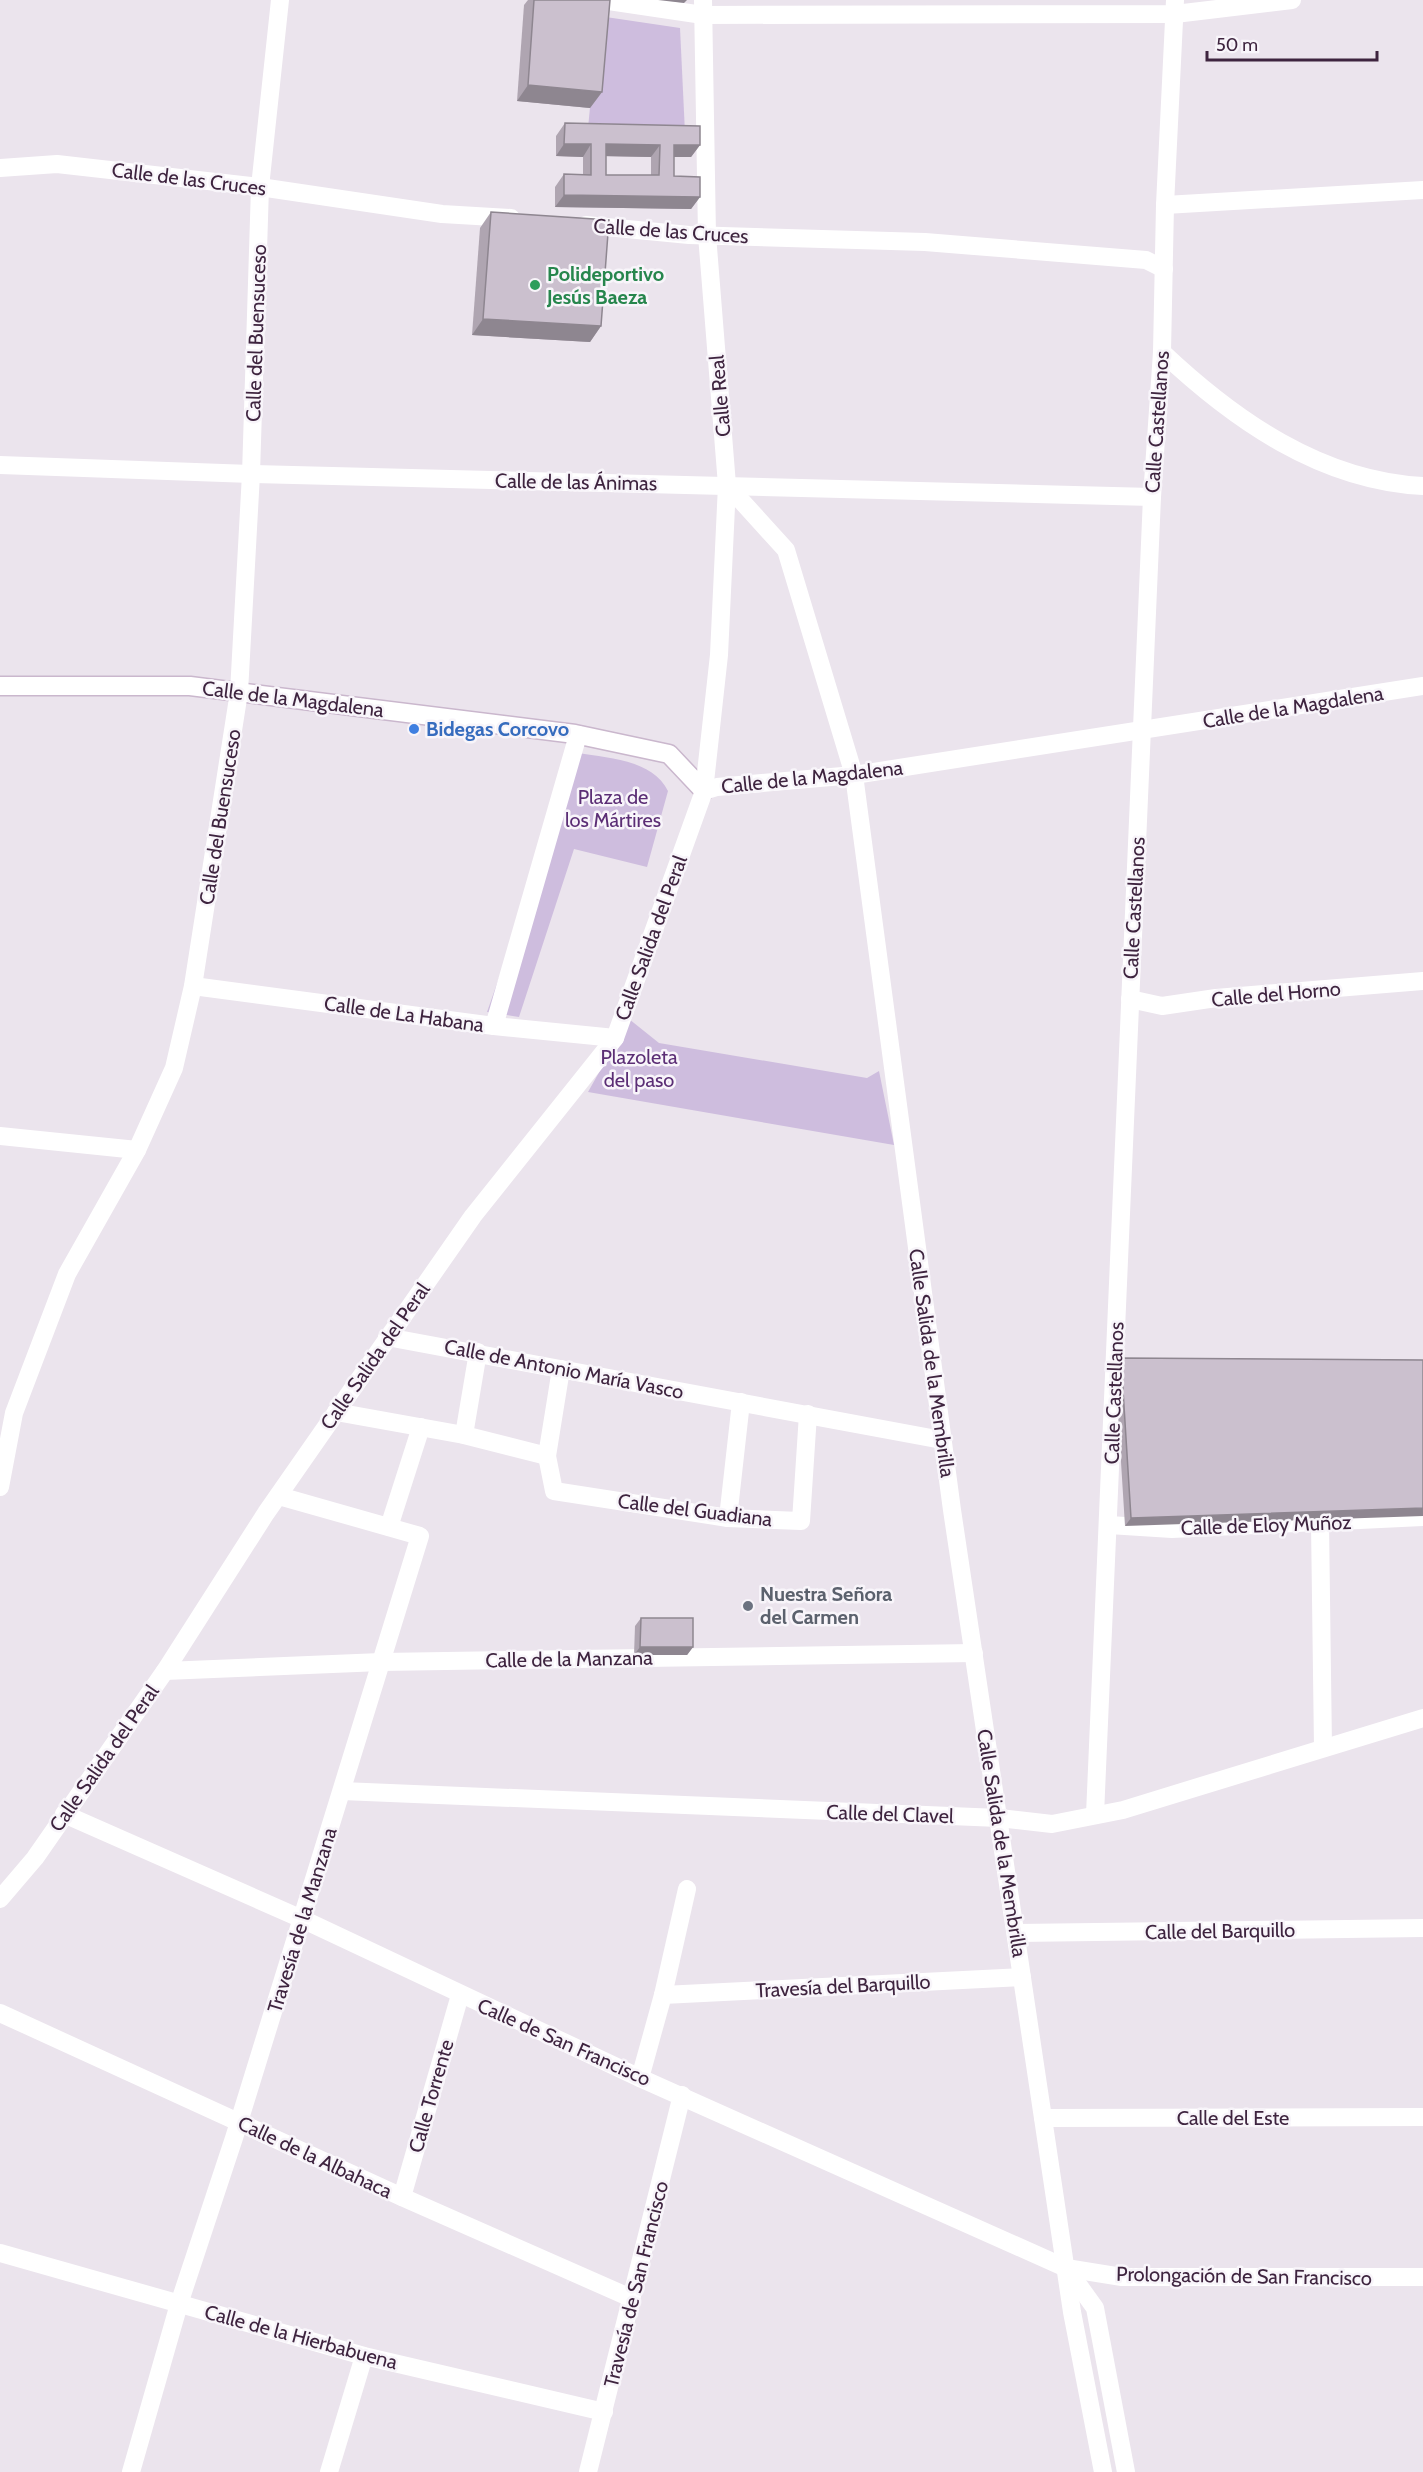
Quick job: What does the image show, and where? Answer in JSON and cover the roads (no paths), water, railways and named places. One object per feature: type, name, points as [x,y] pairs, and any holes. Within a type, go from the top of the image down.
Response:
[{"type":"street","name":"Calle del Buensuceso","points":[[0,1487],[7,1411],[67,1274],[137,1150],[174,1068],[194,986],[239,692],[251,474],[260,187],[280,0]]},
{"type":"street","points":[[602,0],[703,8],[1175,7],[1292,0]]},
{"type":"street","name":"Calle Castellanos","points":[[1095,1815],[1130,999],[1144,730],[1152,497],[1162,352],[1165,206],[1175,7]]},
{"type":"street","name":"Calle Real","points":[[703,8],[707,235],[728,485],[719,655],[704,791]]},
{"type":"street","name":"Calle de las Cruces","points":[[0,168],[57,164],[260,187],[442,214],[529,219]]},
{"type":"street","points":[[1165,206],[1423,190]]},
{"type":"street","name":"Calle de las Cruces","points":[[564,223],[707,235],[925,242],[1146,260],[1164,269]]},
{"type":"street","points":[[1162,352],[1186,375],[1264,433],[1309,459],[1358,478],[1398,485],[1423,486]]},
{"type":"street","name":"Calle de las Ánimas","points":[[0,465],[251,474],[1152,497]]},
{"type":"street","name":"Calle Salida de la Membrilla","points":[[728,485],[786,550],[854,775],[942,1440],[1066,2268],[1102,2472]]},
{"type":"street","name":"Calle de la Magdalena","points":[[0,686],[190,686],[578,735],[669,753],[704,791],[717,787],[854,775],[1423,687]]},
{"type":"street","points":[[494,1026],[578,735]]},
{"type":"street","name":"Calle Salida del Peral","points":[[0,1899],[35,1858],[63,1814],[165,1671],[279,1496],[387,1337],[474,1216],[615,1038],[704,791]]},
{"type":"street","name":"Calle del Horno","points":[[1130,999],[1162,1006],[1216,998],[1423,981]]},
{"type":"street","name":"Calle de La Habana","points":[[194,986],[494,1026],[615,1038]]},
{"type":"street","points":[[0,1136],[137,1150]]},
{"type":"street","name":"Calle de Antonio María Vasco","points":[[387,1337],[478,1352],[942,1440]]},
{"type":"street","points":[[464,1435],[478,1352]]},
{"type":"street","points":[[336,1412],[464,1435],[547,1456],[561,1369]]},
{"type":"street","points":[[728,1518],[741,1402]]},
{"type":"street","name":"Calle del Guadiana","points":[[547,1456],[554,1491],[728,1518],[801,1521],[808,1414]]},
{"type":"street","points":[[279,1496],[389,1527],[421,1427]]},
{"type":"street","name":"Calle de Eloy Muñoz","points":[[1109,1525],[1172,1529],[1423,1517]]},
{"type":"street","points":[[1320,1523],[1323,1748]]},
{"type":"street","name":"Travesía de la Manzana","points":[[131,2472],[179,2304],[239,2121],[420,1536],[389,1527]]},
{"type":"street","name":"Calle de la Manzana","points":[[165,1671],[381,1662],[974,1653]]},
{"type":"street","name":"Calle del Clavel","points":[[342,1791],[999,1818],[1052,1824],[1123,1810],[1423,1718]]},
{"type":"street","name":"Calle de San Francisco","points":[[63,1814],[302,1919],[640,2078],[1066,2268]]},
{"type":"street","points":[[640,2078],[663,1995],[687,1889]]},
{"type":"street","name":"Calle del Barquillo","points":[[1017,1933],[1423,1928]]},
{"type":"street","name":"Travesía del Barquillo","points":[[663,1995],[1022,1977]]},
{"type":"street","name":"Calle Torrente","points":[[402,2197],[460,1995]]},
{"type":"street","name":"Calle de la Albahaca","points":[[0,2013],[402,2197],[631,2298]]},
{"type":"street","name":"Travesía de San Francisco","points":[[588,2472],[682,2095]]},
{"type":"street","name":"Calle del Este","points":[[1043,2118],[1423,2117]]},
{"type":"street","name":"Calle de la Hierbabuena","points":[[0,2253],[364,2356],[604,2412]]},
{"type":"street","name":"Calle Salida de la Membrilla","points":[[1066,2268],[1095,2307],[1126,2472]]},
{"type":"street","name":"Prolongación de San Francisco","points":[[1066,2268],[1122,2277],[1423,2277]]},
{"type":"street","points":[[329,2472],[364,2356]]},
{"type":"place","name":"Polideportivo Jesús Baeza","points":[[535,285]]},
{"type":"place","name":"Bidegas Corcovo","points":[[414,729]]},
{"type":"place","name":"Nuestra Señora del Carmen","points":[[748,1606]]},
{"type":"park label","name":"Plaza de los Mártires","points":[[613,808]]},
{"type":"park label","name":"Plazoleta del paso","points":[[639,1068]]}]
